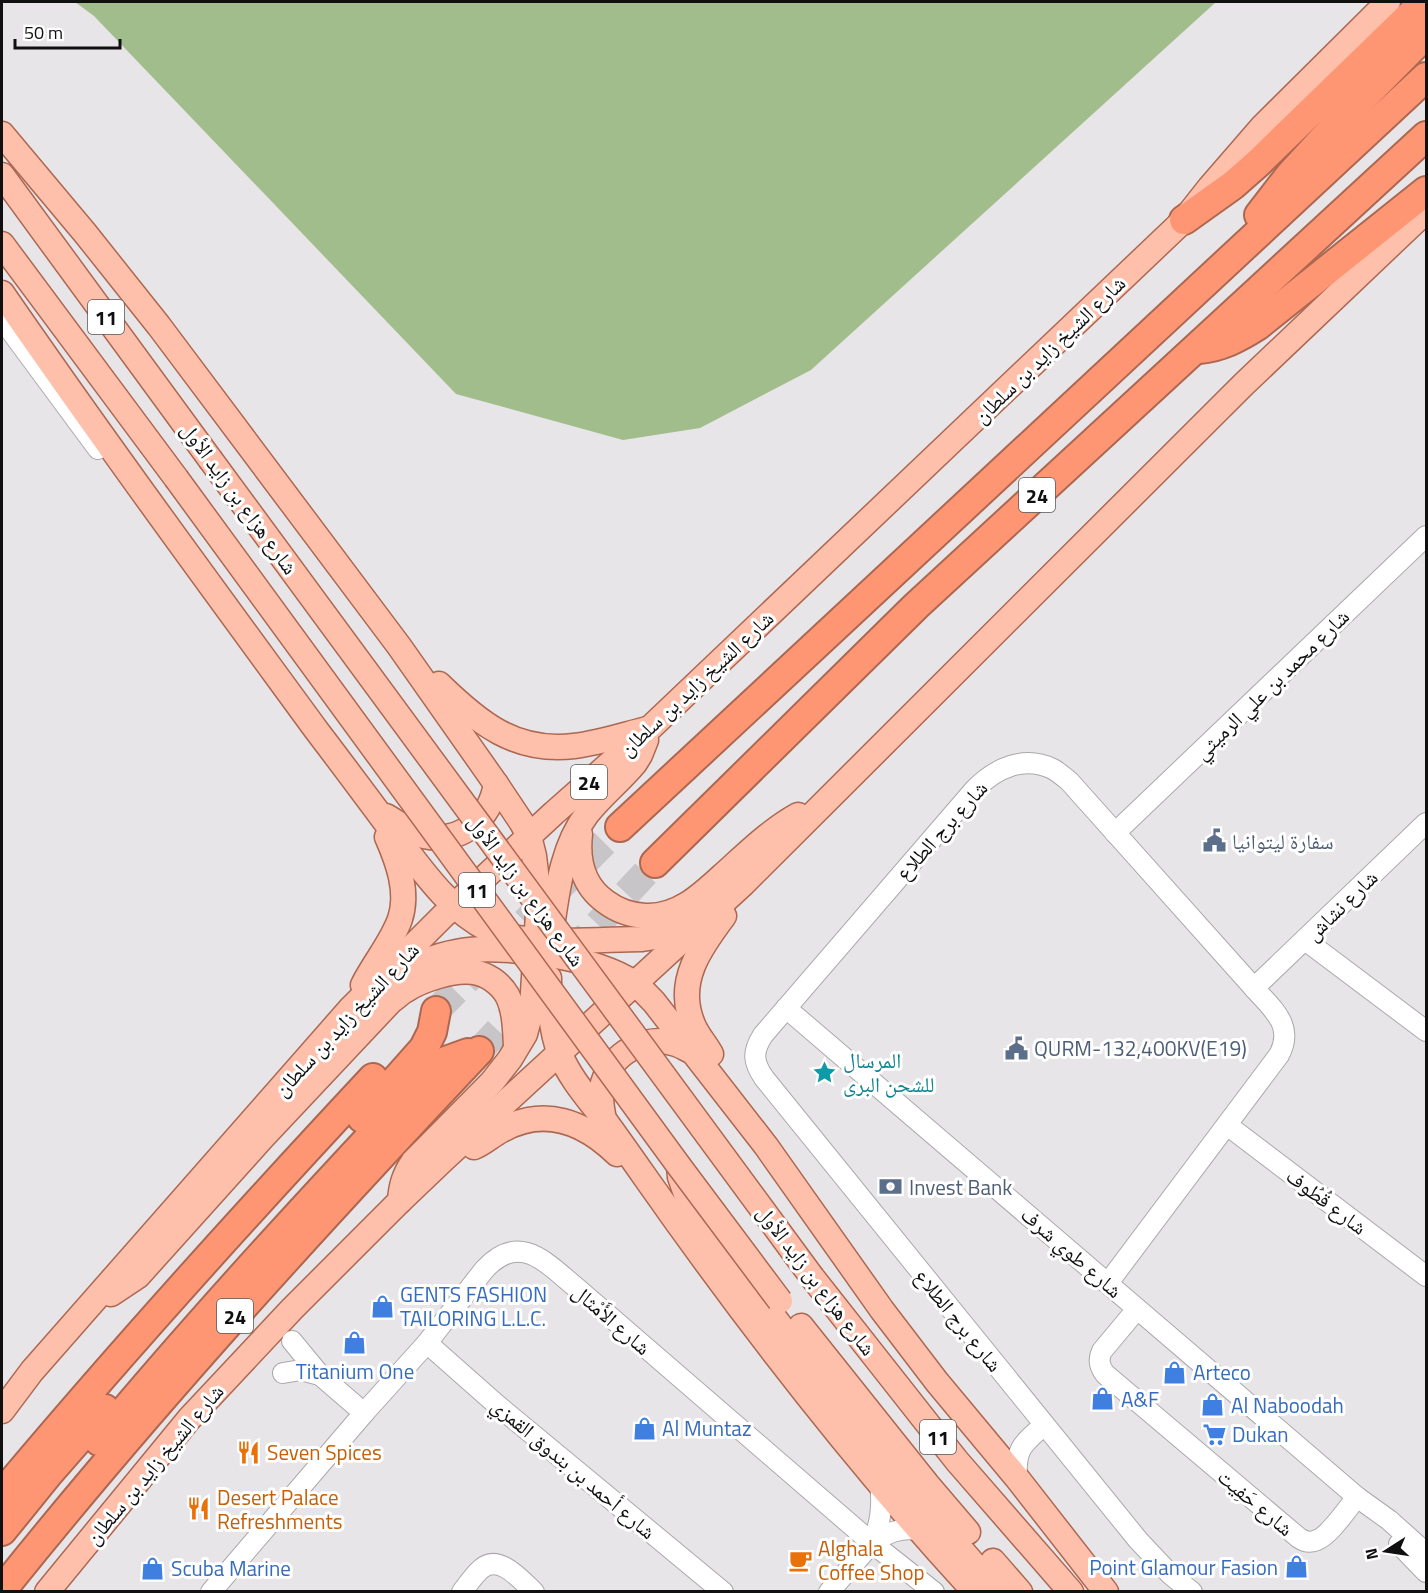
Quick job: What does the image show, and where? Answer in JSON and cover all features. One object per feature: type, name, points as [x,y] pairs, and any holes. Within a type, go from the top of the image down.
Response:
[{"type":"highway","name":"24","points":[[1184,220],[1233,185],[1258,163],[1424,2]]},
{"type":"highway","points":[[1243,248],[1251,227],[1276,191],[1339,122],[1426,34]]},
{"type":"highway","name":"24","points":[[620,827],[1426,77]]},
{"type":"highway","name":"24","points":[[655,863],[916,606],[1426,136]]},
{"type":"highway","points":[[1194,350],[1213,348],[1229,342],[1257,326],[1426,190]]},
{"type":"highway","points":[[2,1494],[169,1301],[436,1011],[429,1040],[418,1055],[49,1473],[2,1530]]},
{"type":"highway","name":"شارع الشيخ زايد بن سلطان","points":[[2,1559],[176,1350],[339,1170],[439,1066],[462,1054],[479,1051],[247,1302],[134,1431],[2,1590]]},
{"type":"main road","name":"شارع الشيخ زايد بن سلطان","points":[[2,1411],[32,1371],[351,1008],[454,906],[649,729],[1184,220],[1262,127],[1388,2]]},
{"type":"main road","points":[[2,134],[159,326],[399,646],[522,823],[529,836],[534,856],[542,947],[554,1034],[574,1082],[756,1330],[918,1530],[975,1592]]},
{"type":"main road","name":"شارع هزاع بن زايد الأول","points":[[2,175],[812,1277],[957,1461],[1071,1592]]},
{"type":"main road","name":"شارع الشيخ زايد بن سلطان","points":[[47,1592],[189,1419],[291,1309],[444,1159],[743,884],[1236,392],[1426,211]]},
{"type":"main road","name":"شارع هزاع بن زايد الأول","points":[[2,244],[679,1166],[775,1306],[1020,1592]]},
{"type":"main road","points":[[2,293],[178,541],[374,808],[435,886],[454,906],[491,931],[519,938],[567,958],[602,968],[636,984],[654,1002],[766,1146],[882,1310],[937,1382],[1017,1478],[1106,1592]]},
{"type":"main road","points":[[399,646],[476,718],[513,738],[547,746],[572,746],[649,729],[644,746],[635,763],[585,817],[571,843],[562,867],[542,947],[532,1008],[525,1034],[516,1051],[492,1082],[407,1170],[400,1201]]},
{"type":"main road","points":[[374,808],[413,832],[423,836],[446,837],[467,830],[484,815],[494,795],[496,784]]},
{"type":"main road","points":[[585,817],[579,848],[580,859],[583,871],[594,892],[625,913],[654,916],[670,914],[686,906],[777,828],[807,810],[825,803]]},
{"type":"main road","points":[[351,1008],[372,966],[389,941],[399,920],[403,904],[397,861],[374,808]]},
{"type":"main road","points":[[351,1008],[413,965],[457,951],[642,939],[666,934],[686,925],[717,899],[743,884]]},
{"type":"main road","points":[[743,884],[692,964],[686,994],[692,1022],[698,1035],[740,1095],[766,1146]]},
{"type":"main road","points":[[82,1314],[138,1276],[263,1137],[391,1001],[407,989],[444,975],[473,972],[486,976],[498,984],[507,996],[514,1014],[516,1051]]},
{"type":"main road","points":[[604,1120],[600,1102],[603,1083],[611,1066],[624,1053],[640,1044],[658,1041],[676,1044],[693,1052]]},
{"type":"main road","points":[[444,1159],[480,1145],[515,1124],[557,1119],[592,1132],[653,1189]]},
{"type":"main road","points":[[775,1306],[874,1447],[998,1592]]},
{"type":"street","points":[[2,319],[117,475],[178,541]]},
{"type":"street","name":"شارع محمد بن علي الرميثي","points":[[1115,832],[1426,536]]},
{"type":"street","name":"شارع برج الطلاع","points":[[1108,1283],[1227,1125],[1284,1046],[1286,1037],[1281,1019],[1069,781],[1053,769],[1036,764],[1019,764],[1002,768],[987,777],[975,789],[786,1008],[756,1045],[757,1068],[1138,1540],[1170,1574],[1192,1592]]},
{"type":"street","name":"شارع نشاش","points":[[1254,988],[1426,823]]},
{"type":"street","points":[[1305,940],[1426,1031]]},
{"type":"street","name":"شارع طوي شرف","points":[[786,1008],[1357,1497],[1389,1520],[1426,1552]]},
{"type":"street","name":"شارع قُطُوف","points":[[1227,1125],[1426,1276]]},
{"type":"street","name":"شارع الأَمْثال","points":[[210,1592],[427,1343],[492,1261],[514,1252],[526,1252],[538,1257],[578,1289],[872,1543],[934,1592]]},
{"type":"street","name":"شارع حَفِيت","points":[[1137,1309],[1100,1355],[1100,1365],[1105,1374],[1304,1541],[1315,1541],[1324,1536],[1357,1497]]},
{"type":"street","points":[[292,1341],[320,1375],[364,1413]]},
{"type":"street","name":"شارع أحمد بن بندوق القمزي","points":[[427,1343],[496,1404],[723,1592]]},
{"type":"street","points":[[283,1373],[301,1370],[320,1375]]},
{"type":"street","points":[[1017,1478],[1018,1458],[1023,1444],[1044,1425]]},
{"type":"street","points":[[984,1440],[1003,1446],[1023,1444]]},
{"type":"street","points":[[872,1543],[882,1508],[880,1484]]},
{"type":"street","name":"شارع طوي شرف","points":[[1357,1497],[1426,1572]]},
{"type":"street","points":[[829,1592],[872,1543],[899,1530],[918,1530]]},
{"type":"street","points":[[462,1592],[481,1569],[492,1564],[504,1566],[534,1592]]},
{"type":"green space","points":[[75,2],[1216,2],[811,370],[700,428],[623,440],[456,394],[94,16]]},
{"type":"tunnel","points":[[436,1011],[620,827]]},
{"type":"tunnel","points":[[569,955],[655,863]]},
{"type":"tunnel","points":[[479,1051],[529,998]]},
{"type":"place","name":"سفارة ليتوانيا","points":[[1214,841]]},
{"type":"place","name":"QURM-132,400KV(E19)","points":[[1016,1048]]},
{"type":"place","name":"المرسال للشحن البرى","points":[[825,1072]]},
{"type":"place","name":"Invest Bank","points":[[891,1187]]},
{"type":"place","name":"GENTS FASHION TAILORING L.L.C.","points":[[382,1306]]},
{"type":"place","name":"Titanium One","points":[[355,1343]]},
{"type":"place","name":"Arteco","points":[[1175,1372]]},
{"type":"place","name":"A&F","points":[[1103,1399]]},
{"type":"place","name":"Al Naboodah","points":[[1213,1405]]},
{"type":"place","name":"Al Muntaz","points":[[644,1428]]},
{"type":"place","name":"Dukan","points":[[1214,1434]]},
{"type":"place","name":"Seven Spices","points":[[249,1452]]},
{"type":"place","name":"Desert Palace Refreshments","points":[[199,1509]]},
{"type":"place","name":"Alghala Coffee Shop","points":[[800,1560]]},
{"type":"place","name":"Point Glamour Fasion","points":[[1296,1567]]},
{"type":"place","name":"Scuba Marine","points":[[153,1568]]}]
